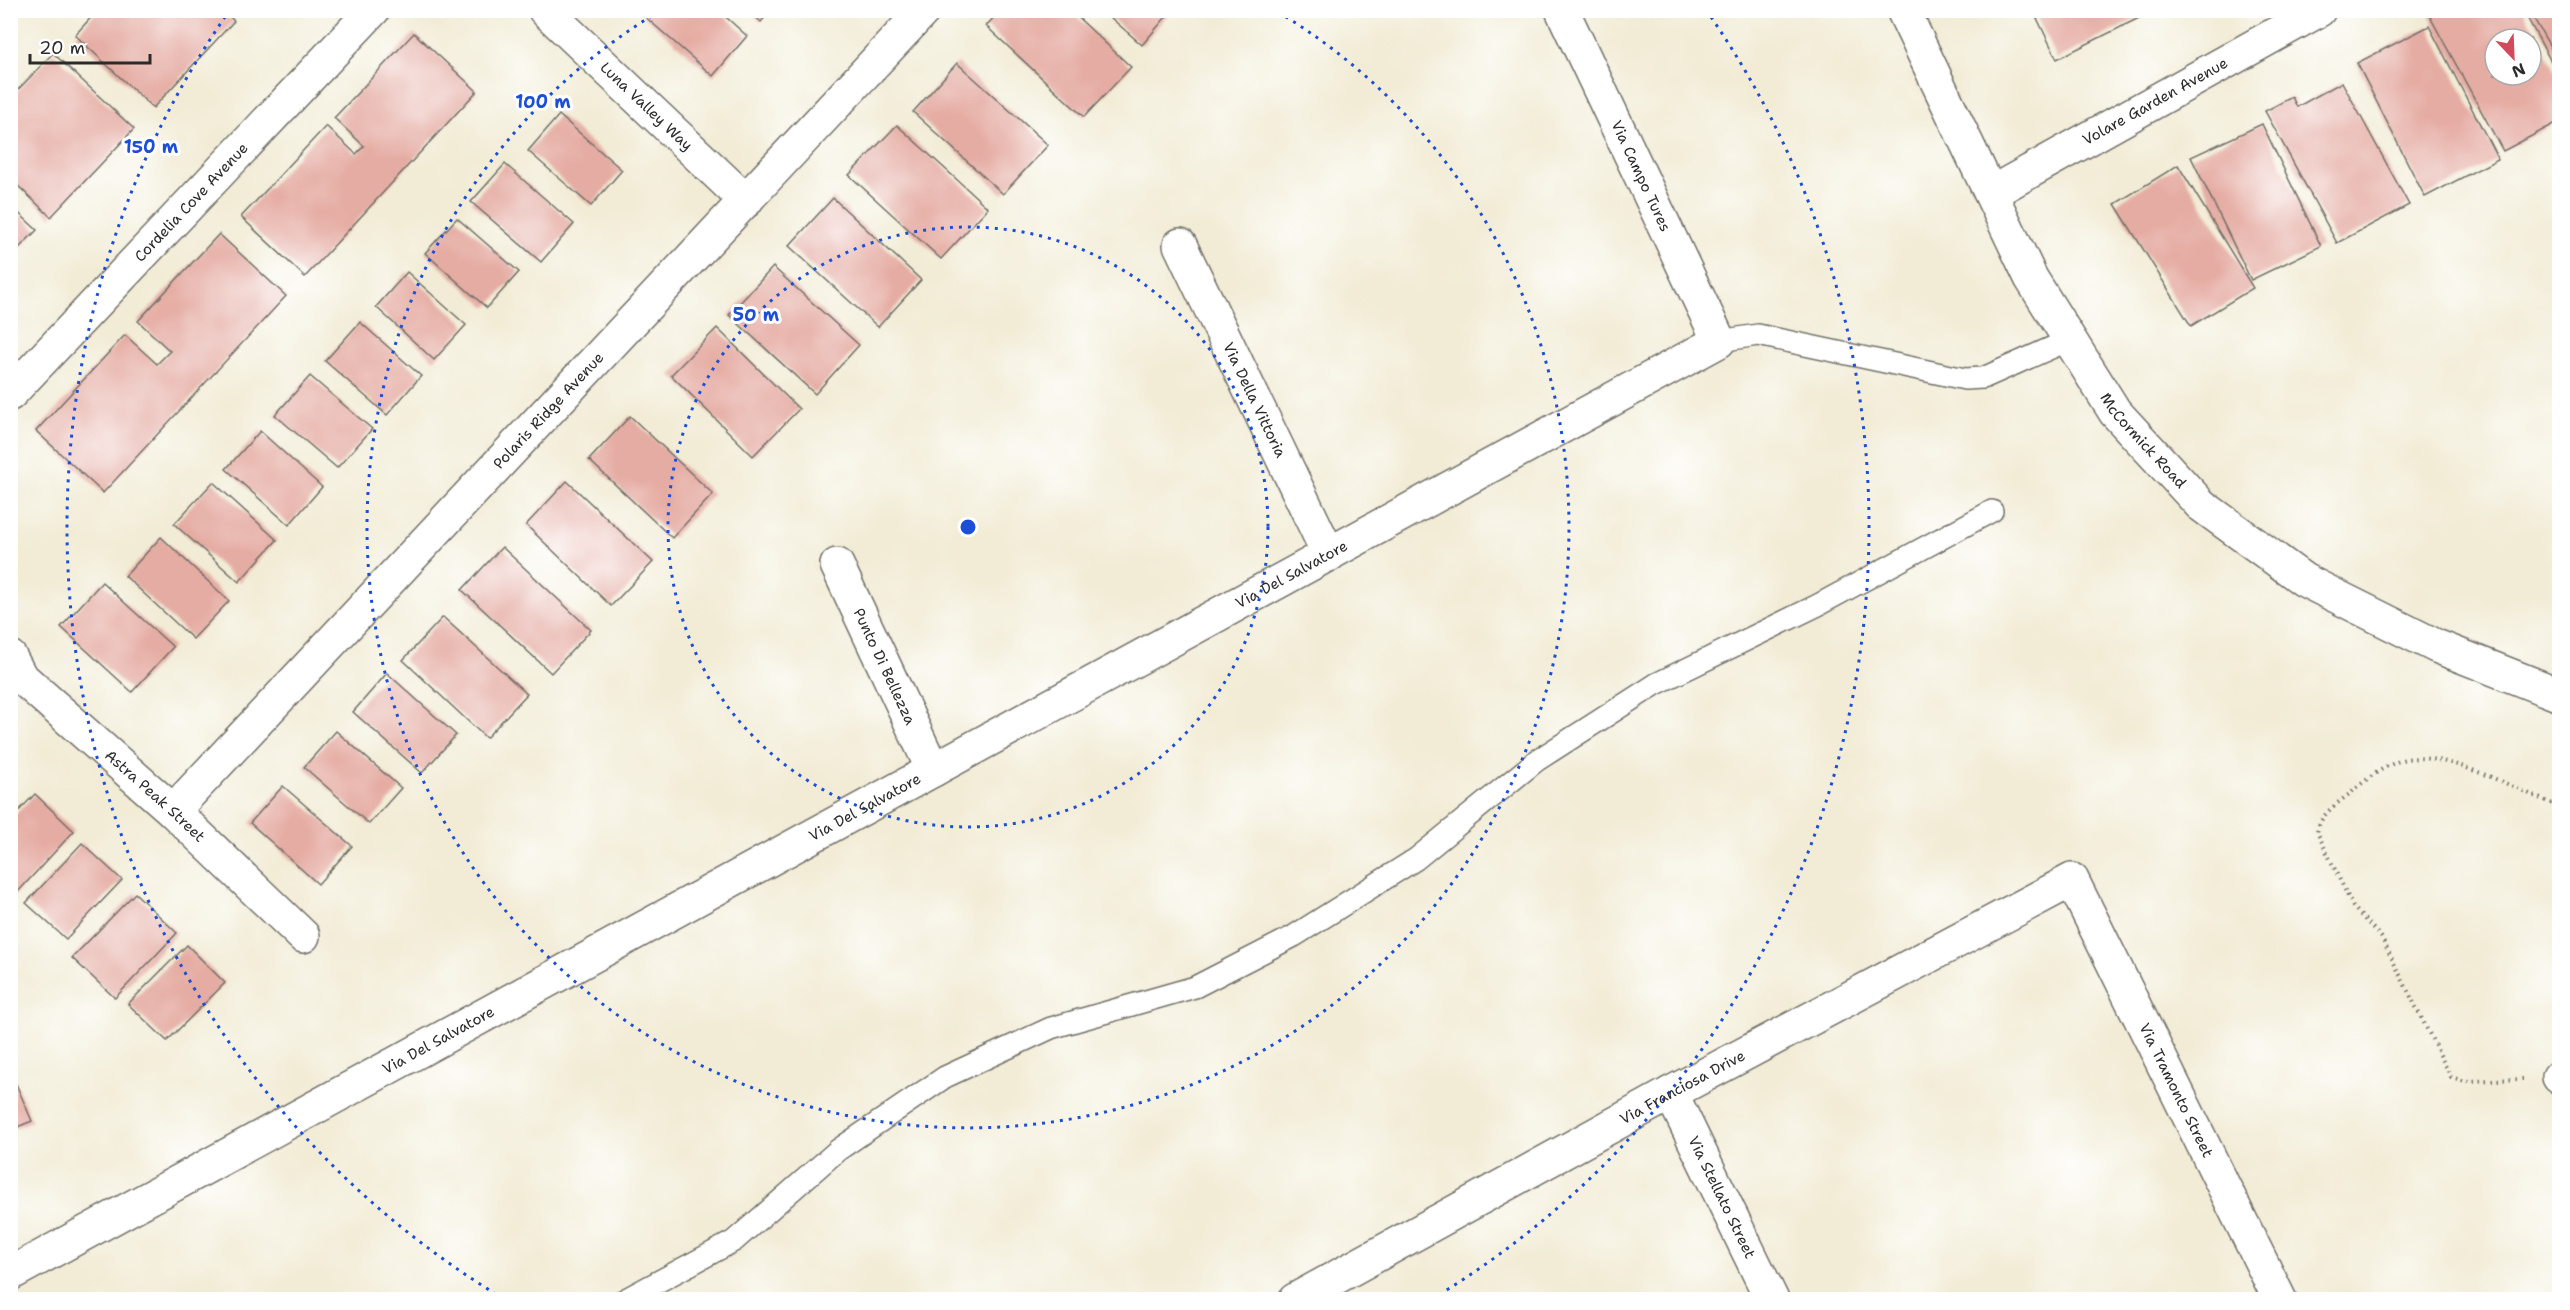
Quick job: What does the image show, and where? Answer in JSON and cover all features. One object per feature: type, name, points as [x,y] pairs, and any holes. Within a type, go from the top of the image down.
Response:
[{"type":"street","name":"Cordelia Cove Avenue","points":[[10,394],[373,10]]},
{"type":"street","name":"Luna Valley Way","points":[[545,10],[746,201]]},
{"type":"street","name":"Polaris Ridge Avenue","points":[[174,811],[924,10]]},
{"type":"street","name":"Via Campo Tures","points":[[1562,10],[1719,341]]},
{"type":"street","name":"McCormick Road","points":[[1903,10],[2031,278],[2115,412],[2201,505],[2304,580],[2436,646],[2559,695]]},
{"type":"street","name":"Volare Garden Avenue","points":[[1990,193],[2277,21],[2319,10]]},
{"type":"street","name":"Via Della Vittoria","points":[[1180,245],[1329,555]]},
{"type":"street","name":"Via Del Salvatore","points":[[10,1274],[1719,341]]},
{"type":"street","name":"Punto Di Bellezza","points":[[837,565],[933,770]]},
{"type":"street","name":"Astra Peak Street","points":[[10,657],[20,676],[174,811],[303,936]]},
{"type":"street","name":"Via Franciosa Drive","points":[[1295,1299],[1671,1094],[2072,880]]},
{"type":"street","name":"Via Tramonto Street","points":[[2072,880],[2280,1299]]},
{"type":"street","name":"Via Stellato Street","points":[[1671,1094],[1772,1299]]},
{"type":"lane","points":[[1719,341],[1758,335],[1965,379],[1983,378],[2069,340]]},
{"type":"lane","points":[[624,1299],[734,1241],[838,1150],[945,1077],[1051,1028],[1195,987],[1294,936],[1416,859],[1536,762],[1656,684],[1818,605],[1992,511]]},
{"type":"path","points":[[2559,807],[2456,763],[2425,758],[2403,760],[2378,771],[2319,821],[2317,832],[2353,908],[2380,937],[2451,1077],[2465,1081],[2559,1077]]},
{"type":"building","points":[[98,10],[223,10],[234,21],[153,108],[75,35]]},
{"type":"building","points":[[647,10],[718,10],[747,36],[713,76],[643,15]]},
{"type":"building","points":[[748,10],[771,10],[761,22]]},
{"type":"building","points":[[1001,10],[1070,10],[1131,67],[1084,117],[986,26]]},
{"type":"building","points":[[1102,10],[1172,10],[1142,45]]},
{"type":"building","points":[[2033,10],[2155,10],[2057,59]]},
{"type":"building","points":[[2432,10],[2523,10],[2532,27],[2483,27],[2483,87],[2543,87],[2543,47],[2560,78],[2560,121],[2503,151],[2428,13]]},
{"type":"building","points":[[2529,10],[2560,10],[2560,64],[2543,34],[2543,27],[2539,27]]},
{"type":"building","points":[[2429,26],[2498,159],[2425,197],[2357,63]]},
{"type":"building","points":[[414,33],[477,91],[305,277],[241,217],[326,126],[356,154],[364,146],[334,118]]},
{"type":"building","points":[[53,53],[134,129],[51,217],[15,183],[10,187],[10,98]]},
{"type":"building","points":[[957,63],[1048,145],[1003,194],[913,112]]},
{"type":"building","points":[[2342,82],[2409,205],[2337,243],[2265,111],[2292,97],[2297,107]]},
{"type":"building","points":[[559,115],[622,170],[591,206],[528,151]]},
{"type":"building","points":[[2262,124],[2321,246],[2251,280],[2191,157]]},
{"type":"building","points":[[897,125],[988,208],[941,259],[849,175]]},
{"type":"building","points":[[505,164],[574,224],[541,262],[471,202]]},
{"type":"building","points":[[2178,165],[2253,288],[2191,326],[2115,204]]},
{"type":"building","points":[[833,198],[921,280],[878,327],[789,246]]},
{"type":"building","points":[[10,205],[37,230],[10,257]]},
{"type":"building","points":[[457,218],[519,272],[487,308],[425,253]]},
{"type":"building","points":[[219,234],[286,296],[103,493],[36,431],[125,335],[157,364],[170,351],[138,321]]},
{"type":"building","points":[[773,267],[859,345],[815,394],[729,315]]},
{"type":"building","points":[[407,272],[466,325],[434,360],[376,307]]},
{"type":"building","points":[[360,322],[421,376],[387,415],[325,361]]},
{"type":"building","points":[[717,328],[799,409],[753,456],[671,375]]},
{"type":"building","points":[[310,376],[372,429],[337,468],[275,415]]},
{"type":"building","points":[[630,416],[713,494],[672,538],[589,460]]},
{"type":"building","points":[[260,431],[322,487],[289,525],[226,469]]},
{"type":"building","points":[[567,481],[653,562],[611,606],[526,525]]},
{"type":"building","points":[[213,482],[277,540],[239,582],[174,524]]},
{"type":"building","points":[[161,537],[229,601],[193,639],[125,576]]},
{"type":"building","points":[[502,547],[591,630],[551,673],[462,590]]},
{"type":"building","points":[[102,582],[173,647],[132,692],[61,627]]},
{"type":"building","points":[[443,617],[527,694],[486,738],[403,660]]},
{"type":"building","points":[[387,673],[456,735],[422,773],[353,712]]},
{"type":"building","points":[[336,731],[401,788],[369,824],[304,767]]},
{"type":"building","points":[[283,786],[352,846],[318,884],[250,823]]},
{"type":"building","points":[[35,794],[74,831],[15,895],[10,891],[10,820]]},
{"type":"building","points":[[82,843],[122,880],[66,939],[26,903]]},
{"type":"building","points":[[135,893],[177,933],[115,998],[72,958]]},
{"type":"building","points":[[187,945],[225,983],[167,1041],[128,1004]]},
{"type":"building","points":[[10,1070],[32,1121],[10,1130]]}]
